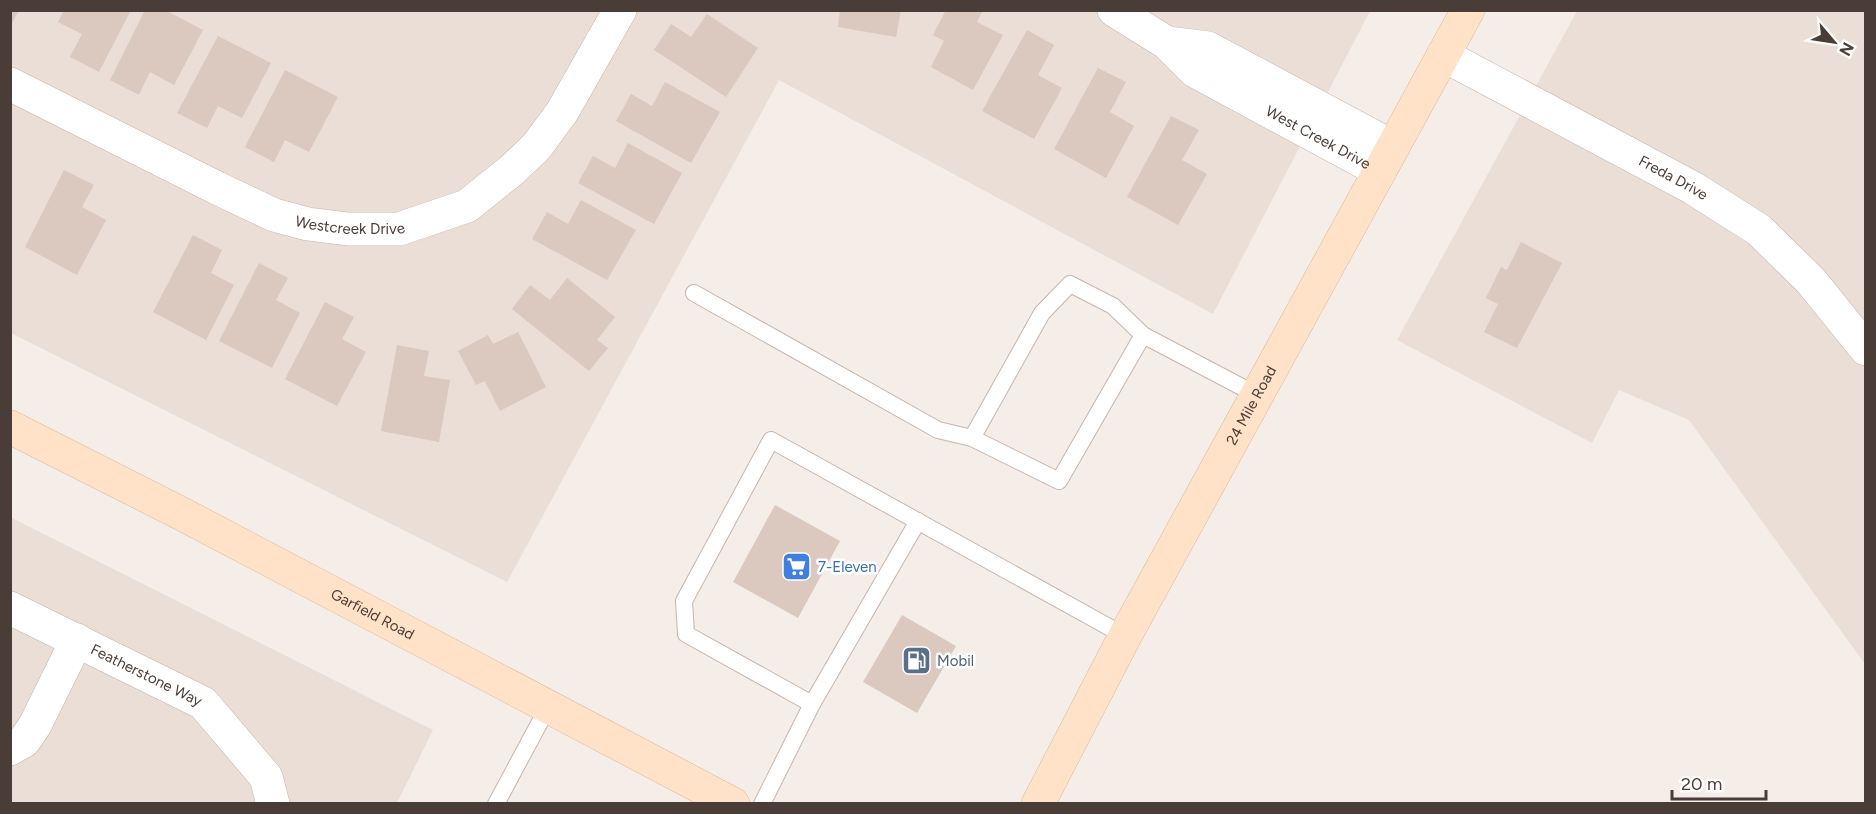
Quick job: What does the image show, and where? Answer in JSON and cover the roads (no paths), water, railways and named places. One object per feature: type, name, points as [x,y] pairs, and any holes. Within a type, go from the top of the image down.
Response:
[{"type":"street","name":"Westcreek Drive","points":[[10,84],[274,215],[308,224],[348,229],[399,229],[467,206],[512,170],[537,146],[562,112],[620,10]]},
{"type":"street","name":"24 Mile Road","points":[[1038,804],[1125,636],[1468,10]]},
{"type":"street","name":"West Creek Drive","points":[[1120,12],[1167,43],[1195,71],[1262,93],[1387,159]]},
{"type":"street","name":"Freda Drive","points":[[1443,55],[1693,188],[1759,230],[1811,281],[1866,349]]},
{"type":"street","name":"Garfield Road","points":[[10,427],[184,515],[733,804]]},
{"type":"street","name":"Featherstone Way","points":[[10,608],[203,703],[266,777],[273,804]]},
{"type":"street","points":[[10,750],[24,741],[35,724],[77,640]]},
{"type":"lane","points":[[972,438],[1042,313],[1070,284],[1113,306],[1143,336],[1257,395]]},
{"type":"lane","points":[[694,293],[938,430],[972,438],[1059,481],[1143,336]]},
{"type":"lane","points":[[812,704],[686,634],[684,601],[771,440],[1125,636]]},
{"type":"lane","points":[[762,804],[812,704],[918,522]]},
{"type":"lane","points":[[496,804],[548,708]]},
{"type":"place","name":"7-Eleven","points":[[797,567]]},
{"type":"place","name":"Mobil","points":[[916,661]]}]
